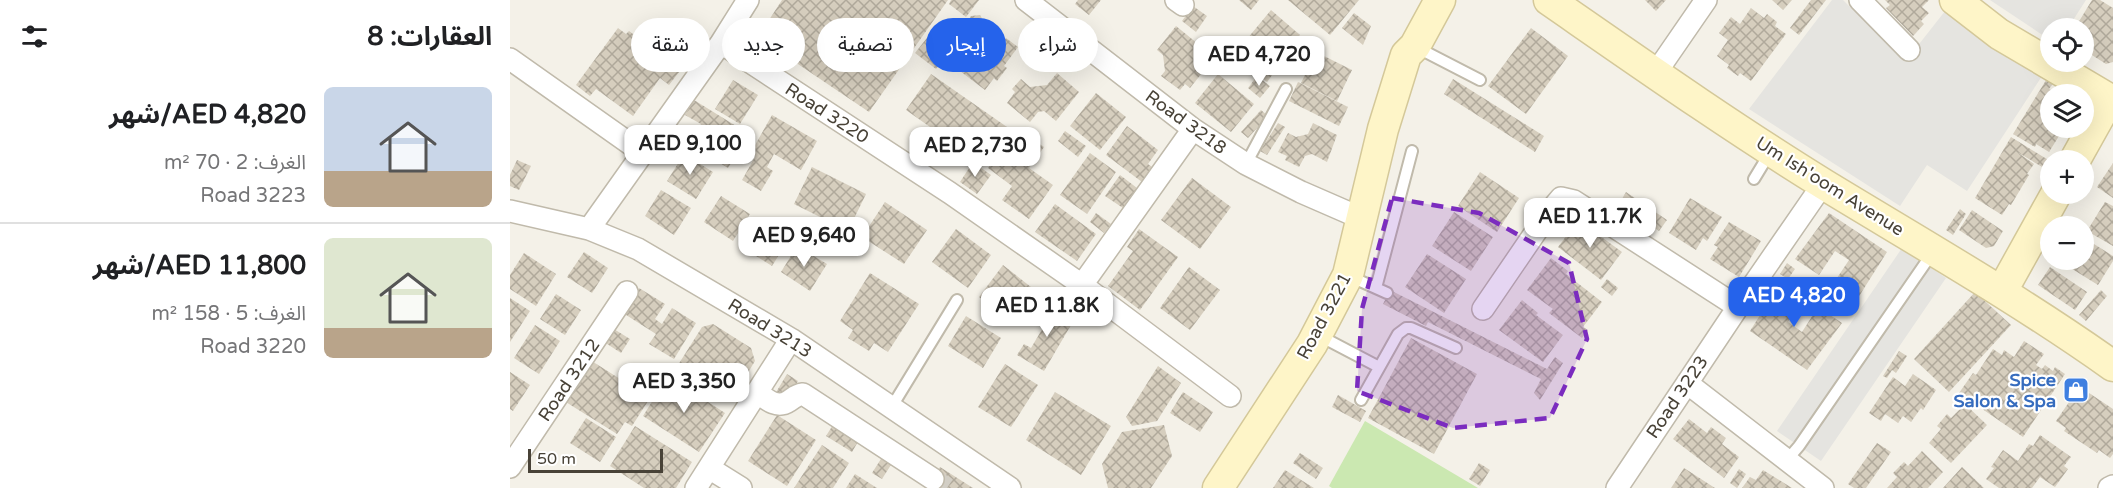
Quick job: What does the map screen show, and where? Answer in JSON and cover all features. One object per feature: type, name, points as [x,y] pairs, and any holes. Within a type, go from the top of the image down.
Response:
[{"type":"street","points":[[590,229],[721,43],[748,0]]},
{"type":"street","name":"Road 3218","points":[[1026,0],[1193,129],[1246,164],[1301,192],[1363,219]]},
{"type":"street","name":"Road 3221","points":[[1410,51],[1404,42],[1417,0]]},
{"type":"street","name":"Road 3221","points":[[1218,488],[1317,335],[1348,275],[1383,129],[1410,51],[1440,0]]},
{"type":"street","name":"Um Ish'oom Avenue","points":[[1549,0],[1655,74],[1823,184],[2002,291],[2113,366]]},
{"type":"street","points":[[1655,74],[1705,0]]},
{"type":"street","points":[[1860,0],[1909,50]]},
{"type":"street","points":[[1956,0],[1999,34],[2111,96],[2081,150]]},
{"type":"street","name":"Road 3220","points":[[721,43],[911,168],[1082,285],[1230,396]]},
{"type":"street","points":[[510,59],[643,153]]},
{"type":"street","points":[[1082,285],[1193,129]]},
{"type":"street","name":"Road 3223","points":[[1617,488],[1823,184]]},
{"type":"street","points":[[1483,309],[1561,198],[1574,201],[1738,307]]},
{"type":"street","points":[[2002,291],[2050,204]]},
{"type":"street","name":"Road 3213","points":[[510,211],[590,229],[638,249],[791,339],[1010,488]]},
{"type":"street","name":"Road 3212","points":[[510,467],[627,292]]},
{"type":"street","points":[[696,488],[791,339]]},
{"type":"street","points":[[1687,382],[1820,487]]},
{"type":"street","points":[[757,392],[771,403],[780,405],[798,394],[803,394],[933,479]]},
{"type":"street","points":[[709,468],[741,488]]},
{"type":"lane","points":[[1410,51],[1479,80]]},
{"type":"lane","points":[[1246,164],[1286,89]]},
{"type":"lane","points":[[911,168],[931,137]]},
{"type":"lane","points":[[1754,179],[1772,150]]},
{"type":"lane","points":[[1348,275],[1381,290],[1412,152]]},
{"type":"lane","points":[[1787,460],[1799,446],[1934,250]]},
{"type":"lane","points":[[891,408],[957,300]]},
{"type":"lane","points":[[1360,400],[1398,334],[1406,328],[1411,328],[1456,348]]},
{"type":"lane","points":[[1317,335],[1379,367]]},
{"type":"highlighted area","points":[[1392,198],[1479,213],[1569,263],[1587,339],[1550,418],[1453,428],[1357,391],[1362,309]]},
{"type":"green space","points":[[1365,421],[1478,488],[1332,488],[1329,486]]},
{"type":"shaded area","points":[[1832,0],[1843,0],[1905,62],[1949,6],[2040,66],[2040,72],[2045,72],[1967,191],[1927,165],[1900,206],[1749,109]]},
{"type":"shaded area","points":[[1990,0],[2086,0],[2074,18],[2040,18],[2040,33]]},
{"type":"shaded area","points":[[1902,248],[1946,278],[1821,461],[1777,431]]},
{"type":"building","points":[[782,0],[948,0],[935,18],[926,18],[926,31],[914,48],[914,18],[817,18],[817,72],[897,72],[869,112],[805,69],[805,18],[770,18]]},
{"type":"building","points":[[951,0],[979,0],[966,17],[949,4]]},
{"type":"building","points":[[1078,0],[1101,0],[1089,15],[1075,4]]},
{"type":"building","points":[[1239,0],[1259,0],[1251,10]]},
{"type":"building","points":[[1288,0],[1359,0],[1330,35]]},
{"type":"building","points":[[1645,0],[1666,0],[1656,11]]},
{"type":"building","points":[[1772,0],[1792,0],[1783,10]]},
{"type":"building","points":[[1811,0],[1826,0],[1799,35],[1790,28]]},
{"type":"building","points":[[1885,0],[1929,0],[1922,7],[1929,13],[1921,21],[1924,24],[1913,36],[1886,8],[1890,5]]},
{"type":"building","points":[[2092,0],[2100,0],[2113,8],[2113,62],[2106,64],[2094,56],[2094,18],[2081,18]]},
{"type":"building","points":[[1193,6],[1207,16],[1196,32],[1182,21]]},
{"type":"building","points":[[1751,8],[1764,18],[1767,14],[1777,22],[1775,26],[1786,34],[1751,81],[1727,68],[1729,65],[1717,56],[1728,40],[1719,33],[1731,17],[1740,24]]},
{"type":"building","points":[[1271,10],[1300,35],[1276,63],[1247,39]]},
{"type":"building","points":[[1354,13],[1371,26],[1363,45],[1342,28]]},
{"type":"building","points":[[980,15],[982,18],[970,18]]},
{"type":"building","points":[[1176,26],[1203,48],[1194,59],[1206,68],[1190,88],[1185,84],[1180,90],[1161,76],[1165,71],[1163,55],[1157,50]]},
{"type":"building","points":[[618,28],[626,34],[629,31],[631,32],[631,72],[679,72],[669,85],[660,78],[633,116],[596,89],[590,96],[576,85]]},
{"type":"building","points":[[1531,28],[1568,56],[1526,114],[1488,86]]},
{"type":"building","points":[[1006,38],[1018,47],[1006,63]]},
{"type":"building","points":[[926,39],[926,61],[915,53]]},
{"type":"building","points":[[1316,52],[1352,70],[1337,101],[1301,83]]},
{"type":"building","points":[[1253,53],[1275,71],[1267,82],[1244,64]]},
{"type":"building","points":[[961,72],[1004,72],[997,81],[994,78],[985,90]]},
{"type":"building","points":[[1057,73],[1079,92],[1056,121],[1044,111],[1038,112],[1030,122],[1007,103],[1015,92],[1012,89],[1021,79],[1030,87],[1047,85]]},
{"type":"building","points":[[931,74],[1007,127],[981,163],[906,110]]},
{"type":"building","points":[[1218,74],[1254,104],[1231,132],[1195,103]]},
{"type":"building","points":[[1257,76],[1270,86],[1260,98],[1248,88]]},
{"type":"building","points":[[2048,77],[2055,81],[2053,84],[2044,84]]},
{"type":"building","points":[[1453,79],[1544,136],[1535,152],[1444,94]]},
{"type":"building","points":[[733,80],[758,95],[740,124],[715,109]]},
{"type":"building","points":[[1298,82],[1348,107],[1339,126],[1289,101]]},
{"type":"building","points":[[2040,90],[2040,138],[2058,138],[2050,150],[2046,150],[2036,144],[2035,147],[2013,134]]},
{"type":"building","points":[[1096,93],[1126,117],[1100,150],[1070,126]]},
{"type":"building","points":[[694,100],[749,134],[728,168],[689,144],[701,124],[685,115]]},
{"type":"building","points":[[1261,110],[1268,116],[1248,138],[1241,132]]},
{"type":"building","points":[[772,115],[817,141],[801,170],[774,154],[767,167],[773,171],[761,191],[742,180],[755,157],[750,154]]},
{"type":"building","points":[[1278,123],[1285,127],[1267,155],[1260,151]]},
{"type":"building","points":[[1313,123],[1337,135],[1327,162],[1312,154],[1305,156],[1299,167],[1285,160],[1287,156],[1278,152],[1288,133],[1296,137],[1308,134]]},
{"type":"building","points":[[1127,126],[1158,150],[1148,164],[1152,167],[1142,182],[1106,155]]},
{"type":"building","points":[[1017,127],[1044,147],[1029,168],[1053,185],[1029,219],[1002,200],[1012,186],[988,168]]},
{"type":"building","points":[[1065,131],[1086,146],[1078,157],[1058,141]]},
{"type":"building","points":[[2011,137],[2040,155],[2040,166],[2017,152],[2034,164],[2011,205],[2009,204],[2002,215],[1975,198]]},
{"type":"building","points":[[1090,153],[1116,172],[1087,214],[1060,195]]},
{"type":"building","points":[[684,154],[713,172],[696,199],[667,181]]},
{"type":"building","points":[[517,160],[531,166],[519,190],[510,186],[510,175]]},
{"type":"building","points":[[973,162],[991,175],[977,194],[960,182]]},
{"type":"building","points":[[2113,163],[2113,198],[2097,187]]},
{"type":"building","points":[[812,167],[866,194],[848,231],[794,204]]},
{"type":"building","points":[[1480,172],[1519,198],[1497,232],[1458,206]]},
{"type":"building","points":[[1120,175],[1137,188],[1123,208],[1105,196]]},
{"type":"building","points":[[1192,178],[1231,207],[1200,249],[1161,220]]},
{"type":"building","points":[[661,190],[691,208],[674,235],[645,216]]},
{"type":"building","points":[[1626,192],[1667,220],[1659,231],[1619,204]]},
{"type":"building","points":[[721,196],[750,214],[733,241],[704,222]]},
{"type":"building","points":[[1690,198],[1722,217],[1707,241],[1703,238],[1696,250],[1669,233]]},
{"type":"building","points":[[885,202],[927,230],[904,264],[862,237]]},
{"type":"building","points":[[2105,202],[2113,206],[2113,246],[2094,235],[2094,220]]},
{"type":"building","points":[[1055,204],[1096,234],[1077,261],[1035,232]]},
{"type":"building","points":[[1960,209],[1966,214],[1953,235],[1946,230]]},
{"type":"building","points":[[1972,210],[2003,231],[1994,246],[1986,248],[1959,230]]},
{"type":"building","points":[[1454,212],[1493,237],[1471,271],[1432,246]]},
{"type":"building","points":[[1096,213],[1111,224],[1104,233],[1090,222]]},
{"type":"building","points":[[1829,213],[1887,252],[1856,301],[1833,284],[1849,260],[1835,251],[1819,275],[1795,259]]},
{"type":"building","points":[[1580,218],[1622,252],[1601,280],[1558,247]]},
{"type":"building","points":[[759,221],[789,239],[772,266],[743,248]]},
{"type":"building","points":[[1729,222],[1761,241],[1739,277],[1710,259],[1718,247],[1714,245]]},
{"type":"building","points":[[956,229],[991,255],[968,288],[932,262]]},
{"type":"building","points":[[1139,229],[1178,257],[1140,310],[1108,286],[1133,251],[1127,247]]},
{"type":"building","points":[[2094,244],[2113,256],[2113,261],[2098,285],[2074,270],[2094,270]]},
{"type":"building","points":[[797,246],[827,264],[810,291],[781,272]]},
{"type":"building","points":[[584,252],[608,268],[592,293],[567,277]]},
{"type":"building","points":[[524,253],[556,274],[536,306],[510,289],[510,275]]},
{"type":"building","points":[[1427,254],[1466,279],[1444,313],[1405,287]]},
{"type":"building","points":[[1551,258],[1568,271],[1566,274],[1602,302],[1583,327],[1588,330],[1582,338],[1549,313],[1553,309],[1527,290]]},
{"type":"building","points":[[1787,263],[1795,269],[1788,279],[1780,274]]},
{"type":"building","points":[[1003,265],[1036,291],[1012,323],[979,297]]},
{"type":"building","points":[[1189,267],[1220,290],[1190,330],[1160,308]]},
{"type":"building","points":[[2048,270],[2054,270],[2087,292],[2075,310],[2038,285]]},
{"type":"building","points":[[870,273],[919,304],[888,352],[874,343],[869,351],[848,338],[853,330],[840,321]]},
{"type":"building","points":[[1607,279],[1618,288],[1612,296],[1601,287]]},
{"type":"building","points":[[1781,282],[1804,298],[1788,322],[1802,332],[1818,307],[1842,323],[1807,370],[1750,331]]},
{"type":"building","points":[[639,288],[665,304],[655,319],[662,324],[672,308],[696,323],[674,359],[649,344],[656,334],[623,313]]},
{"type":"building","points":[[1390,290],[1547,369],[1555,357],[1563,363],[1540,400],[1534,393],[1541,379],[1428,322],[1426,326],[1383,304]]},
{"type":"building","points":[[2101,290],[2107,296],[2086,321],[2079,315]]},
{"type":"building","points":[[1975,292],[2011,325],[1949,392],[1914,359]]},
{"type":"building","points":[[556,294],[581,310],[565,335],[540,319]]},
{"type":"building","points":[[510,298],[530,311],[510,342]]},
{"type":"building","points":[[1522,300],[1538,313],[1536,315],[1563,335],[1543,362],[1499,330]]},
{"type":"building","points":[[1049,303],[1070,316],[1066,322],[1071,325],[1044,371],[1017,355],[1024,344],[1031,348],[1044,326],[1038,323]]},
{"type":"building","points":[[966,316],[1001,338],[983,368],[948,346]]},
{"type":"building","points":[[713,324],[751,348],[755,361],[732,399],[678,365],[702,327]]},
{"type":"building","points":[[535,325],[560,341],[539,374],[514,358]]},
{"type":"building","points":[[609,326],[630,339],[621,353],[601,340]]},
{"type":"building","points":[[1411,338],[1477,374],[1434,454],[1368,418]]},
{"type":"building","points":[[2024,341],[2044,354],[2036,365],[2042,369],[2045,365],[2053,371],[2055,367],[2065,374],[2023,437],[1959,393],[1973,373],[1976,375],[1993,349],[2002,355],[2004,350],[2014,357]]},
{"type":"building","points":[[1899,351],[1907,356],[1896,373],[1892,370],[1887,378],[1883,376]]},
{"type":"building","points":[[587,358],[650,398],[632,426],[625,422],[617,434],[561,399]]},
{"type":"building","points":[[1005,364],[1038,385],[1011,427],[978,407]]},
{"type":"building","points":[[1158,366],[1181,383],[1157,421],[1132,426],[1126,417]]},
{"type":"building","points":[[510,372],[530,385],[513,411],[510,409]]},
{"type":"building","points":[[787,374],[798,381],[786,401],[775,394]]},
{"type":"building","points":[[1913,374],[1936,390],[1923,410],[1921,408],[1911,422],[1903,416],[1898,423],[1885,414],[1881,421],[1869,413],[1893,377],[1905,386]]},
{"type":"building","points":[[668,376],[725,413],[699,452],[643,416]]},
{"type":"building","points":[[2078,389],[2088,396],[2089,393],[2113,409],[2113,454],[2110,458],[2099,450],[2097,453],[2064,431],[2066,428],[2056,421]]},
{"type":"building","points":[[1055,392],[1111,426],[1081,475],[1026,440]]},
{"type":"building","points":[[1183,392],[1213,412],[1200,432],[1170,413]]},
{"type":"building","points":[[1338,395],[1366,411],[1360,422],[1332,407]]},
{"type":"building","points":[[1965,404],[1987,425],[1951,463],[1929,443],[1941,429],[1937,426],[1947,414],[1951,418]]},
{"type":"building","points":[[777,415],[816,440],[787,486],[748,461]]},
{"type":"building","points":[[586,418],[616,437],[600,462],[570,443]]},
{"type":"building","points":[[1689,419],[1707,433],[1711,427],[1726,438],[1722,444],[1739,457],[1724,478],[1673,439]]},
{"type":"building","points":[[836,420],[862,435],[852,452],[826,436]]},
{"type":"building","points":[[1164,425],[1172,456],[1151,488],[1108,488],[1102,464],[1122,432]]},
{"type":"building","points":[[635,426],[692,462],[676,488],[644,488],[610,466]]},
{"type":"building","points":[[2040,435],[2071,457],[2064,466],[2068,469],[2055,487],[2040,477],[2032,488],[1999,488],[1986,479],[2003,450],[2018,461],[2029,444],[2033,446]]},
{"type":"building","points":[[1877,443],[1891,452],[1866,488],[1854,488],[1848,484]]},
{"type":"building","points":[[822,445],[849,463],[833,488],[794,488]]},
{"type":"building","points":[[886,451],[896,457],[882,479],[872,473]]},
{"type":"building","points":[[1922,451],[1943,472],[1928,488],[1887,488],[1897,477],[1893,473],[1904,462],[1908,466]]},
{"type":"building","points":[[1300,453],[1323,468],[1316,479],[1293,463]]},
{"type":"building","points":[[1479,463],[1490,470],[1480,486],[1469,479]]},
{"type":"building","points":[[940,467],[973,488],[927,488]]},
{"type":"building","points":[[1962,467],[1984,488],[1943,488]]},
{"type":"building","points":[[1684,468],[1715,488],[1671,488]]},
{"type":"building","points":[[1739,469],[1746,474],[1737,488],[1730,483]]},
{"type":"building","points":[[1285,470],[1314,488],[1273,488]]},
{"type":"building","points":[[1763,470],[1792,488],[1742,488],[1750,477],[1756,480]]},
{"type":"building","points":[[855,474],[877,488],[846,488]]},
{"type":"tunnel","points":[[933,479],[947,488]]},
{"type":"place","name":"Spice Salon & Spa","points":[[2076,390]]}]
